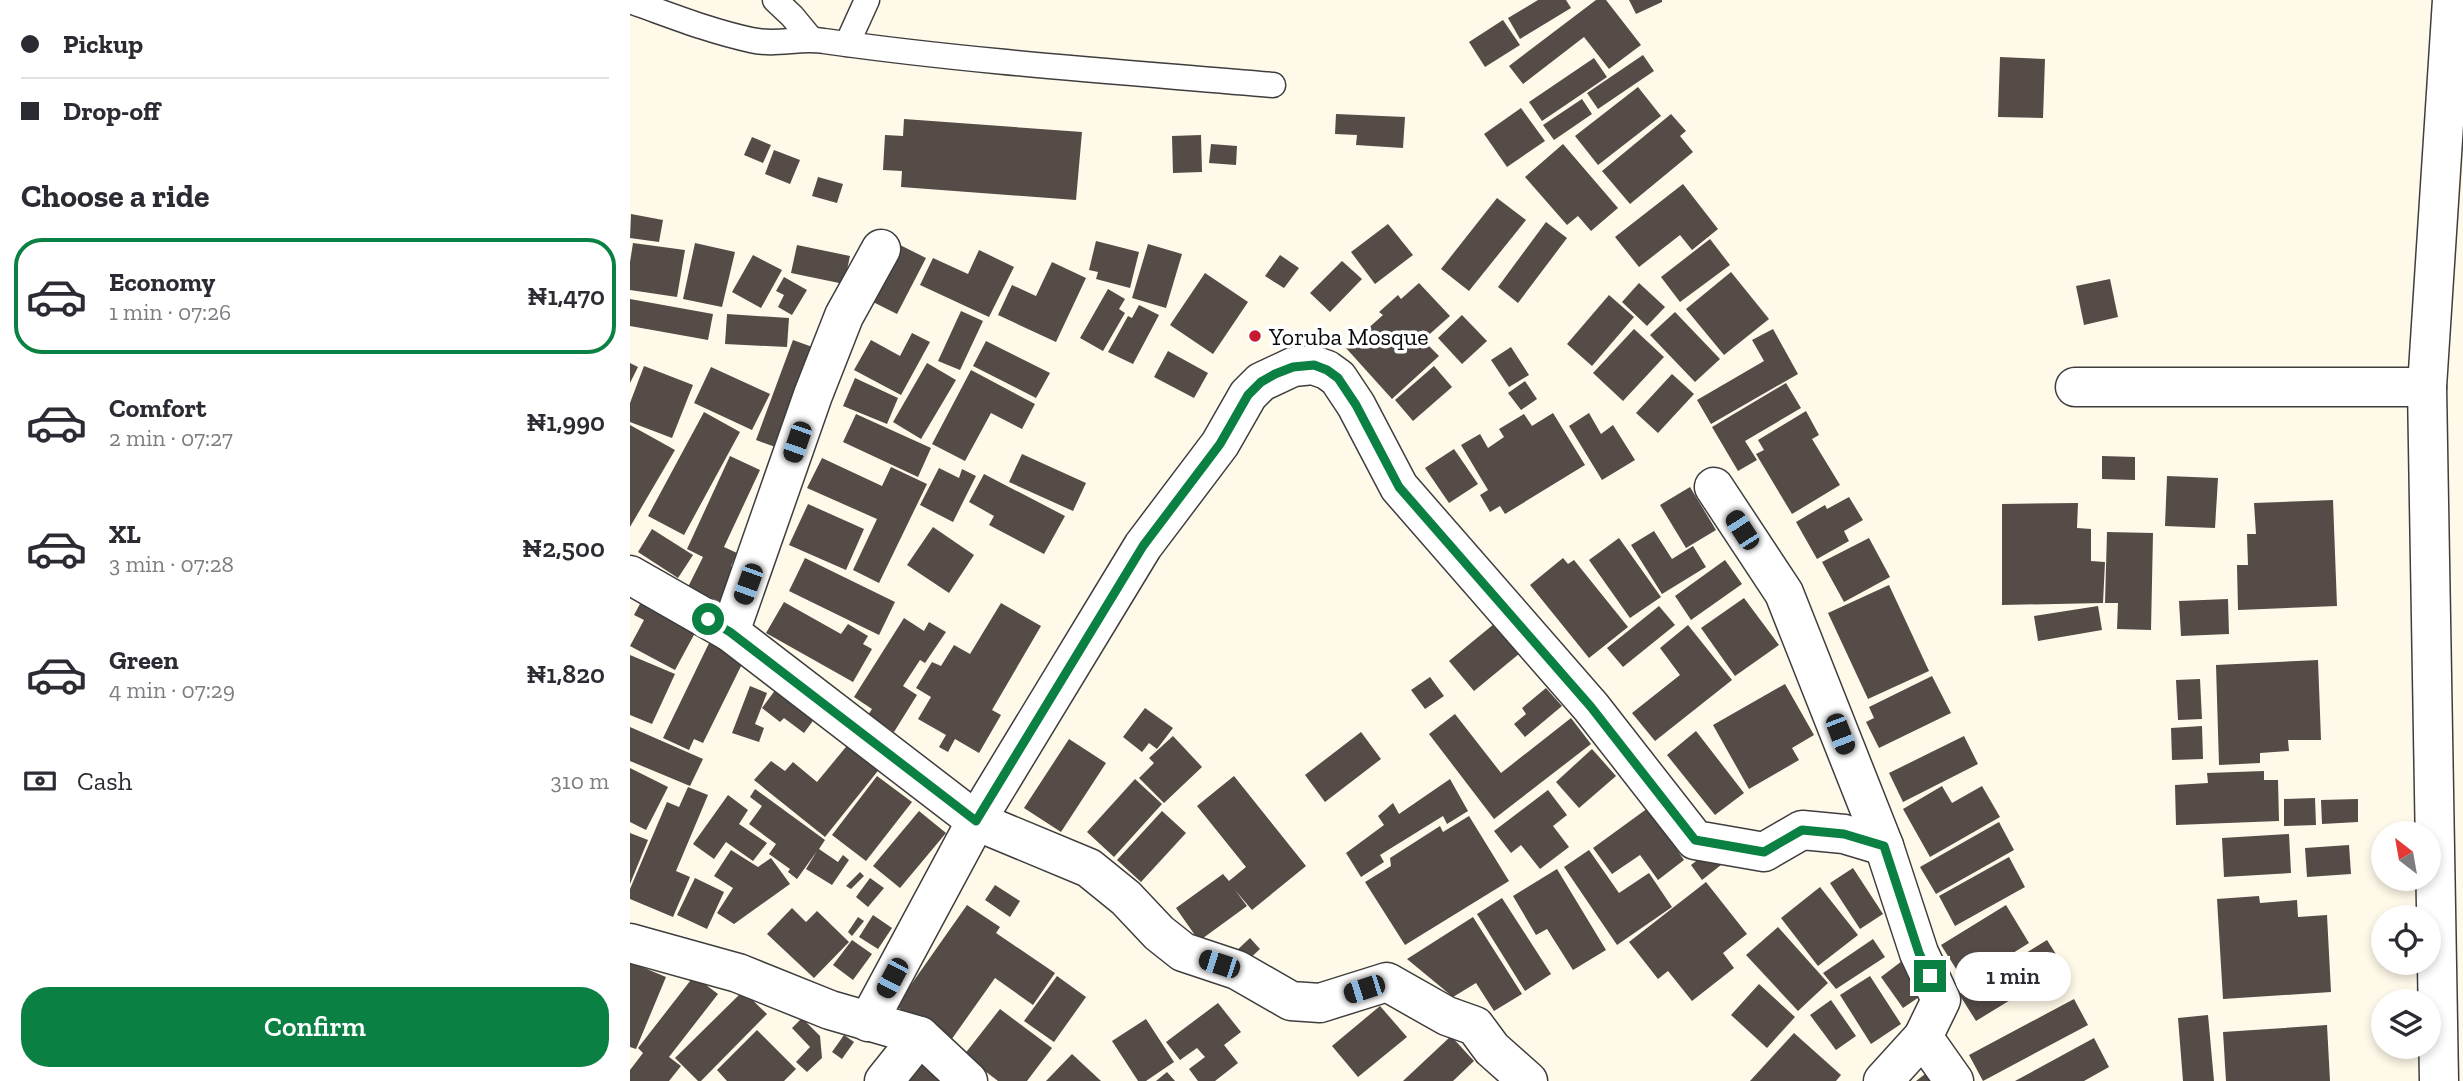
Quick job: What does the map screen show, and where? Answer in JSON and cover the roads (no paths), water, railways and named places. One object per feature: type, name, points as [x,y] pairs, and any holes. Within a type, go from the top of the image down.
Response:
[{"type":"street","points":[[2439,1081],[2427,387],[2452,0]]},
{"type":"street","points":[[730,632],[835,338],[844,316],[881,249]]},
{"type":"street","points":[[868,1023],[976,821],[1143,546],[1220,444],[1248,395],[1261,382],[1293,367],[1314,365],[1338,378],[1356,405],[1399,487],[1591,707],[1695,840],[1764,852],[1802,830],[1844,834],[1884,846]]},
{"type":"street","points":[[2075,387],[2427,387]]},
{"type":"street","points":[[1714,487],[1784,593],[1884,846],[1919,953],[1941,1000],[1923,1037],[1883,1081]]},
{"type":"street","points":[[630,575],[730,632],[976,821],[1089,868],[1126,898],[1159,933],[1183,952],[1237,970],[1291,1001],[1320,1003],[1387,982],[1447,1016],[1475,1026],[1492,1049],[1528,1081]]},
{"type":"street","points":[[630,943],[738,973],[830,1010],[920,1036],[968,1081]]},
{"type":"street","points":[[884,1081],[920,1036]]},
{"type":"street","points":[[1923,1037],[1954,1081]]},
{"type":"lane","points":[[775,0],[811,39]]},
{"type":"lane","points":[[847,44],[867,0]]},
{"type":"lane","points":[[630,1],[697,26],[754,41],[784,43],[811,39],[905,53],[1273,85]]},
{"type":"place","name":"Yoruba Mosque","points":[[1255,336]]}]
